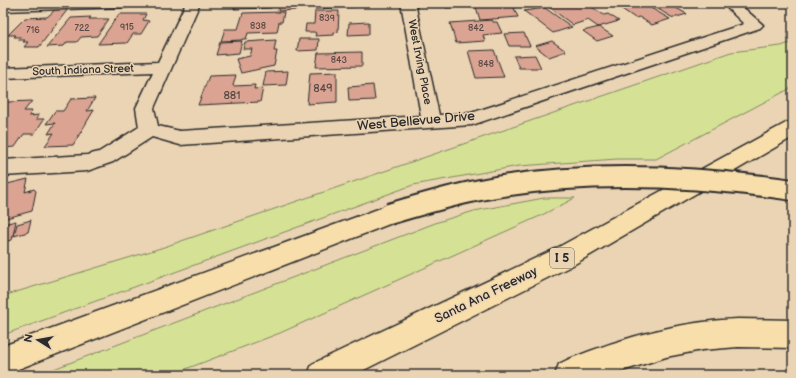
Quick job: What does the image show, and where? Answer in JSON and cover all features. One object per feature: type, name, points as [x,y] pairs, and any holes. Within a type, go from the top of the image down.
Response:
[{"type":"highway","name":"Santa Ana Freeway","points":[[323,375],[564,257],[793,128]]},
{"type":"highway","points":[[3,361],[389,214],[439,199],[490,189],[540,182],[593,178],[687,179],[739,183],[793,190]]},
{"type":"highway","points":[[570,375],[632,353],[679,341],[719,334],[793,334]]},
{"type":"street","points":[[3,7],[126,3]]},
{"type":"street","points":[[3,168],[86,163],[106,157],[149,130],[145,108],[193,3]]},
{"type":"street","name":"West Irving Place","points":[[408,3],[431,121]]},
{"type":"street","name":"West Bellevue Drive","points":[[149,130],[180,138],[472,119],[755,25],[729,3]]},
{"type":"street","name":"South Indiana Street","points":[[3,73],[164,67]]},
{"type":"green space","points":[[793,42],[793,87],[656,159],[617,159],[519,166],[413,185],[3,335],[3,296],[161,248],[731,52],[781,46]]},
{"type":"green space","points":[[544,198],[575,198],[540,216],[280,333],[170,375],[38,375],[438,222],[474,211]]},
{"type":"building","points":[[236,3],[272,3],[271,8],[234,9]]},
{"type":"building","points":[[280,3],[298,3],[297,10],[278,11]]},
{"type":"building","points":[[316,3],[355,3],[355,7],[315,9]]},
{"type":"building","points":[[444,3],[465,3],[467,7],[446,8]]},
{"type":"building","points":[[470,3],[512,4],[518,17],[480,20],[476,7],[472,7]]},
{"type":"building","points":[[565,3],[586,3],[604,15],[608,14],[619,21],[598,27],[588,20],[573,25],[549,7]]},
{"type":"building","points":[[613,3],[642,3],[670,19],[652,25],[639,17],[635,18]]},
{"type":"building","points":[[648,3],[667,3],[687,14],[673,18]]},
{"type":"building","points":[[545,8],[572,27],[553,33],[524,11]]},
{"type":"building","points":[[68,9],[39,47],[24,47],[28,42],[23,42],[25,40],[18,40],[21,37],[14,37],[16,35],[8,35],[25,18],[47,17],[55,10]]},
{"type":"building","points":[[315,11],[339,11],[338,32],[334,33],[334,35],[315,36],[316,33],[314,32],[305,32],[306,24],[314,24]]},
{"type":"building","points":[[284,12],[282,22],[279,22],[277,32],[248,33],[246,39],[221,41],[225,29],[238,29],[243,13]]},
{"type":"building","points":[[119,14],[146,14],[143,20],[149,21],[141,34],[133,34],[127,43],[98,44]]},
{"type":"building","points":[[91,17],[89,19],[109,19],[97,36],[81,37],[77,42],[67,42],[64,46],[47,47],[71,18]]},
{"type":"building","points":[[492,20],[493,22],[497,22],[502,33],[483,35],[485,41],[456,43],[450,23]]},
{"type":"building","points":[[369,22],[369,34],[348,35],[349,23]]},
{"type":"building","points":[[599,27],[613,36],[597,41],[583,31]]},
{"type":"building","points":[[524,33],[530,46],[509,46],[504,34]]},
{"type":"building","points":[[299,39],[319,39],[318,50],[297,51]]},
{"type":"building","points":[[276,40],[274,51],[277,51],[274,66],[241,73],[236,59],[250,56],[252,49],[243,49],[245,42]]},
{"type":"building","points":[[242,41],[239,53],[216,55],[220,42]]},
{"type":"building","points":[[552,41],[566,51],[549,57],[535,46]]},
{"type":"building","points":[[494,50],[504,77],[476,78],[468,51]]},
{"type":"building","points":[[362,52],[362,66],[316,67],[318,53]]},
{"type":"building","points":[[535,55],[541,68],[519,68],[514,56]]},
{"type":"building","points":[[288,71],[286,85],[263,86],[266,72]]},
{"type":"building","points":[[337,72],[337,102],[307,104],[310,73]]},
{"type":"building","points":[[236,75],[233,86],[255,85],[254,89],[263,88],[260,102],[198,105],[209,76]]},
{"type":"building","points":[[373,85],[375,100],[349,101],[348,87]]},
{"type":"building","points":[[95,98],[87,111],[94,110],[73,145],[45,146],[54,133],[48,134],[55,123],[46,124],[55,111],[63,111],[71,99]]},
{"type":"building","points":[[32,101],[24,111],[32,111],[29,116],[39,115],[36,119],[44,119],[34,134],[24,134],[15,147],[3,148],[3,141],[7,135],[3,138],[3,108],[8,102]]},
{"type":"building","points":[[28,179],[25,192],[34,189],[36,191],[32,211],[3,219],[3,185]]},
{"type":"building","points":[[31,220],[28,232],[14,236],[17,224]]},
{"type":"building","points":[[16,221],[12,240],[3,242],[3,224]]}]
